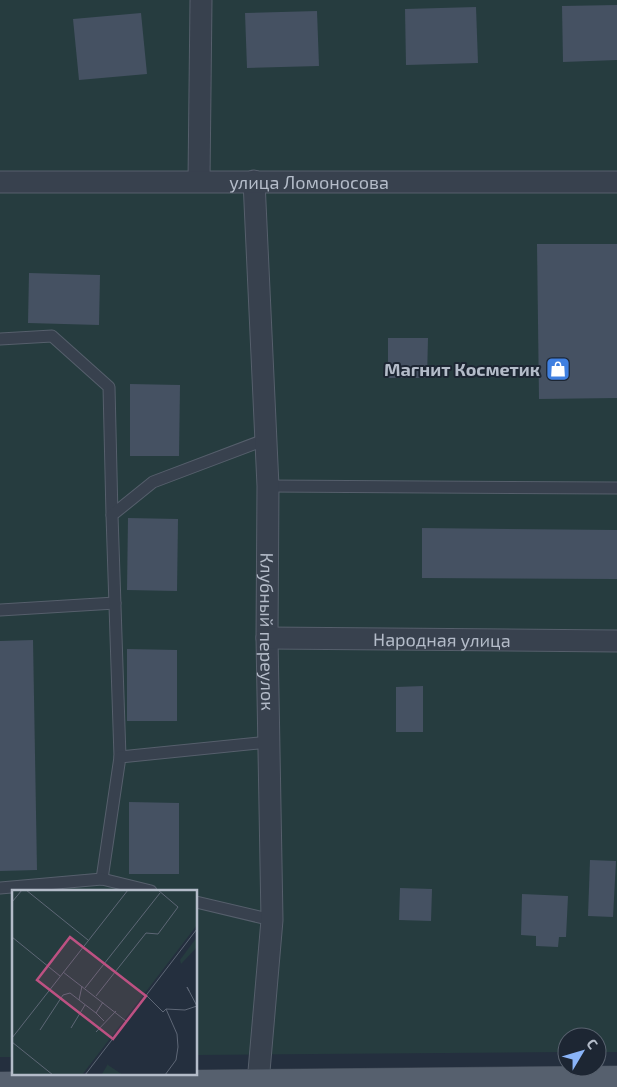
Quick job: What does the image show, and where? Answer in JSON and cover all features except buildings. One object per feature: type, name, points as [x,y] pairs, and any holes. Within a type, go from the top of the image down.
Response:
[{"type":"main road","points":[[0,1086],[617,1080]]},
{"type":"street","points":[[199,180],[201,0]]},
{"type":"street","name":"улица Ломоносова","points":[[0,182],[199,180],[617,182]]},
{"type":"street","name":"Клубный переулок","points":[[254,181],[264,440],[268,486],[266,638],[272,920],[258,1083]]},
{"type":"street","name":"Народная улица","points":[[266,638],[617,641]]},
{"type":"lane","points":[[0,339],[52,336],[109,387],[120,757],[102,879]]},
{"type":"lane","points":[[112,515],[153,482],[264,440]]},
{"type":"lane","points":[[268,486],[617,488]]},
{"type":"lane","points":[[0,610],[115,603]]},
{"type":"lane","points":[[120,757],[268,742]]},
{"type":"lane","points":[[0,888],[102,879],[147,890]]},
{"type":"lane","points":[[198,902],[272,920]]},
{"type":"green space","points":[[0,0],[617,0],[617,1052],[607,1052],[607,1027],[557,1027],[557,1052],[198,1055],[198,890],[12,890],[12,1057],[0,1057]]},
{"type":"place","name":"Магнит Косметик","points":[[558,369]]}]
